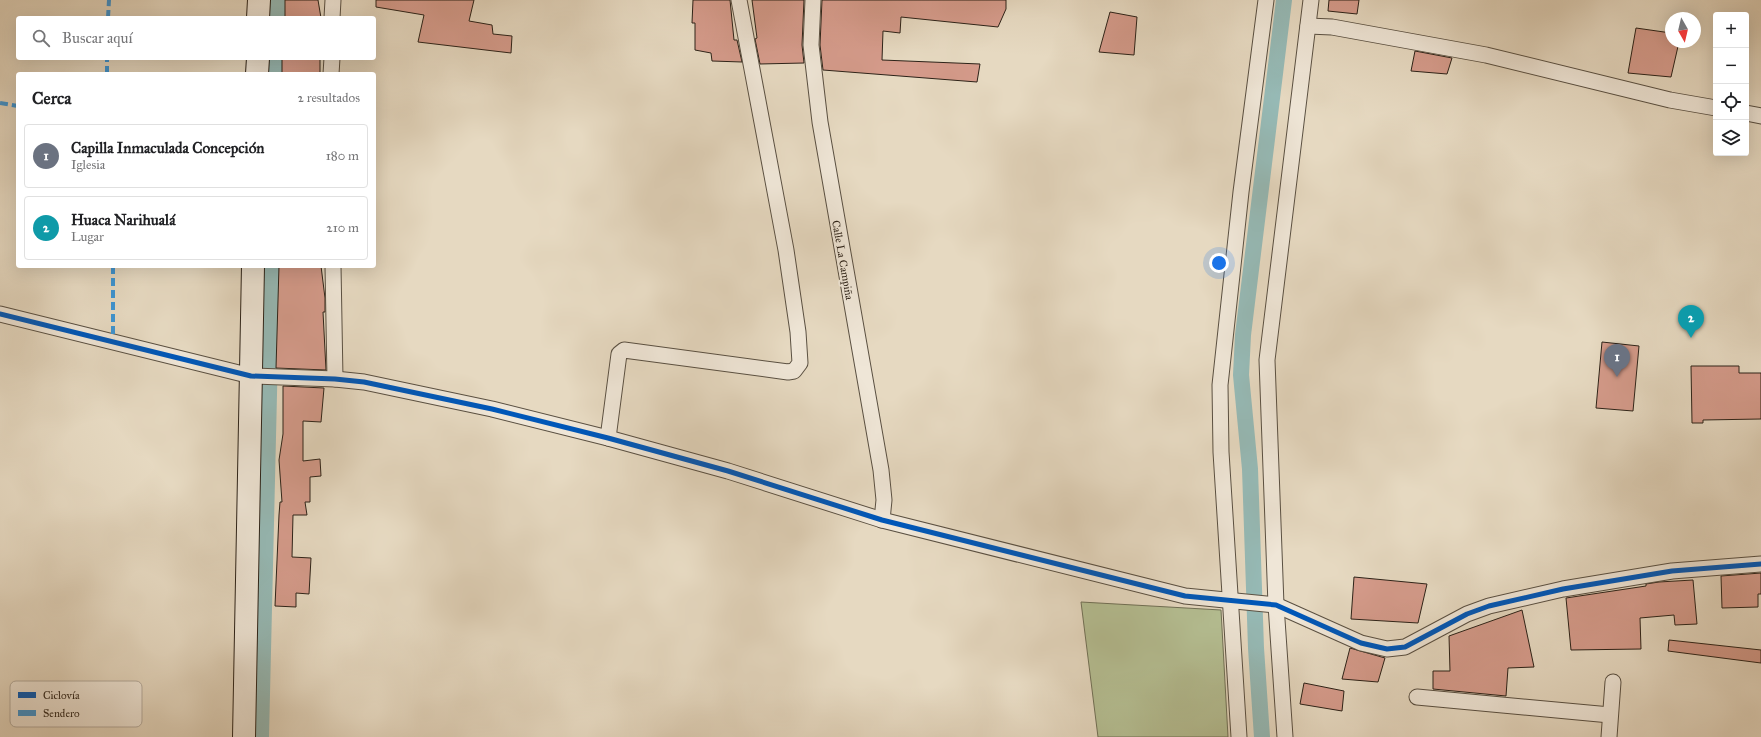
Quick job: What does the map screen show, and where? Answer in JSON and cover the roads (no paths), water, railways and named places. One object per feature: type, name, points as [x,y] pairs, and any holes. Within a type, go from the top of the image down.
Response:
[{"type":"main road","points":[[258,16],[259,0]]},
{"type":"main road","points":[[257,72],[258,60]]},
{"type":"main road","points":[[244,737],[262,377],[253,268]]},
{"type":"street","points":[[332,16],[333,0]]},
{"type":"street","points":[[608,438],[619,354],[624,350],[788,372],[794,371],[800,363],[798,332],[786,250],[739,0]]},
{"type":"street","name":"Calle La Campiña","points":[[813,0],[811,45],[820,122],[840,247],[881,470],[884,500],[882,520]]},
{"type":"street","points":[[1239,737],[1235,601],[1221,452],[1220,386],[1241,192],[1266,0]]},
{"type":"street","points":[[1286,737],[1269,604],[1267,360],[1311,0]]},
{"type":"street","points":[[1308,26],[1332,27],[1486,55],[1626,89],[1713,107]]},
{"type":"street","points":[[331,72],[332,60]]},
{"type":"street","points":[[1749,114],[1761,116]]},
{"type":"street","points":[[333,268],[335,379]]},
{"type":"street","points":[[0,314],[262,377],[335,379],[364,382],[492,409],[608,438],[728,471],[882,520],[1185,596],[1269,604],[1361,643],[1379,648],[1396,650],[1409,645],[1467,614],[1489,606],[1548,592],[1613,579],[1672,571],[1761,564]]},
{"type":"street","points":[[1609,737],[1613,682]]},
{"type":"street","points":[[1417,697],[1610,715]]},
{"type":"waterway","points":[[278,0],[278,16]]},
{"type":"waterway","points":[[1262,737],[1256,648],[1250,469],[1241,375],[1243,335],[1284,0]]},
{"type":"waterway","points":[[276,72],[277,60]]},
{"type":"waterway","points":[[261,737],[272,268]]},
{"type":"place","name":"Huaca Narihualá","points":[[1691,338]]},
{"type":"place","name":"Capilla Inmaculada Concepción","points":[[1617,377]]}]
